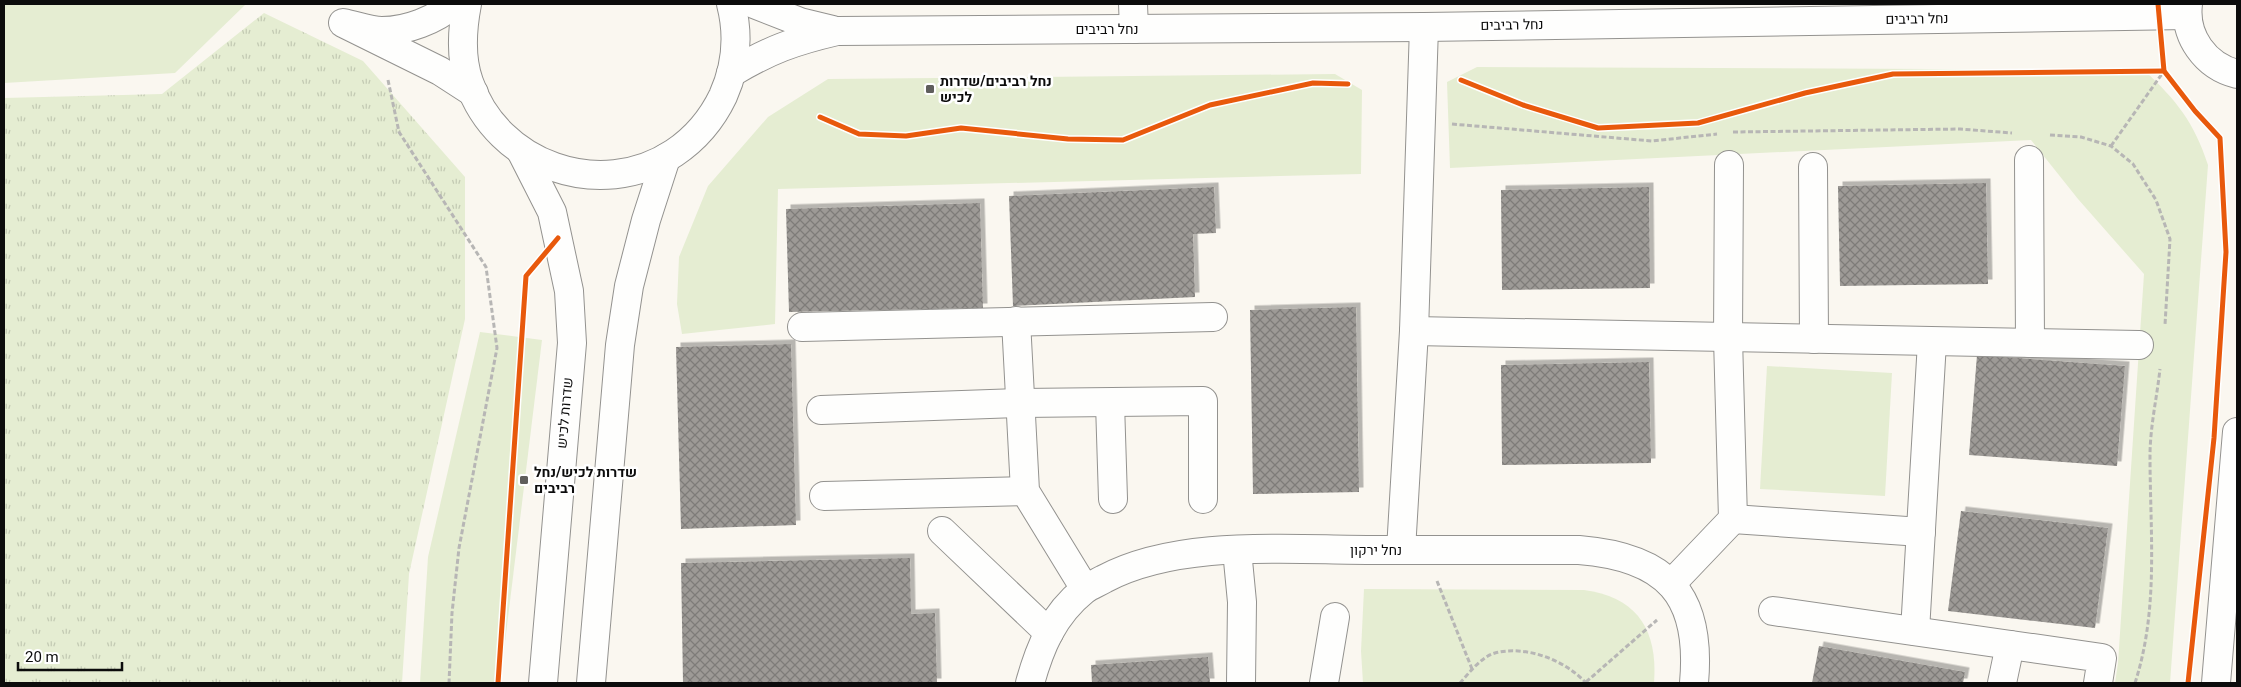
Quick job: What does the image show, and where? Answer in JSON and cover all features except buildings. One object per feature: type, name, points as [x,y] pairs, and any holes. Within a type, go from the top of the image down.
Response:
[{"type":"street","points":[[337,13],[381,31],[419,24],[444,12],[454,4]]},
{"type":"street","points":[[468,4],[464,18],[464,61],[474,92],[490,121],[520,151],[559,170],[602,176],[638,170],[666,158],[691,140],[711,116],[719,103],[731,73],[736,40],[731,4]]},
{"type":"street","name":"נחל רביבים","points":[[754,4],[800,22],[837,31]]},
{"type":"street","points":[[2188,9],[2190,32],[2204,55],[2217,66],[2237,74]]},
{"type":"street","name":"נחל רביבים","points":[[731,73],[758,56],[794,41],[837,31],[1133,16],[1424,27],[1742,13],[2159,15],[2188,9]]},
{"type":"street","points":[[337,13],[387,45],[440,70],[474,92]]},
{"type":"street","points":[[1412,550],[1414,331],[1424,27]]},
{"type":"street","name":"שדרות לכיש","points":[[520,151],[552,212],[569,291],[572,343],[543,683]]},
{"type":"street","points":[[591,683],[620,346],[629,286],[646,220],[666,158]]},
{"type":"street","points":[[2029,160],[2030,343]]},
{"type":"street","points":[[1694,683],[1695,641],[1690,618],[1677,591],[1733,519],[1728,338],[1729,165]]},
{"type":"street","points":[[1813,166],[1814,339]]},
{"type":"street","points":[[802,327],[1213,317]]},
{"type":"street","points":[[1016,321],[1026,491],[1085,589]]},
{"type":"street","points":[[1414,331],[2139,345]]},
{"type":"street","points":[[1915,631],[1932,342]]},
{"type":"street","points":[[821,410],[1021,403],[1204,401],[1203,499]]},
{"type":"street","points":[[1110,403],[1114,499]]},
{"type":"street","points":[[2216,683],[2226,425]]},
{"type":"street","points":[[824,496],[1026,491]]},
{"type":"street","points":[[1733,519],[1921,532]]},
{"type":"street","points":[[942,531],[1049,633]]},
{"type":"street","points":[[1237,550],[1242,602],[1241,683]]},
{"type":"street","name":"נחל ירקון","points":[[1030,683],[1039,651],[1049,633],[1063,610],[1085,589],[1123,569],[1163,558],[1237,550],[1602,552],[1641,563],[1658,571],[1677,591]]},
{"type":"street","points":[[1773,611],[2102,658],[2098,683]]},
{"type":"street","points":[[1324,683],[1335,617]]},
{"type":"street","points":[[2002,683],[2010,645]]},
{"type":"path","points":[[2159,15],[2164,70],[2195,111],[2220,138],[2226,252],[2226,425]]},
{"type":"path","points":[[387,45],[385,71],[400,132],[486,267],[497,348],[459,548],[452,613],[449,683]]},
{"type":"path","points":[[2154,70],[2164,70]]},
{"type":"path","points":[[2111,146],[2164,70]]},
{"type":"path","points":[[1421,121],[1652,141],[1721,133]]},
{"type":"path","points":[[1731,132],[1960,130],[2016,133]]},
{"type":"path","points":[[2044,134],[2081,137],[2111,146],[2133,164],[2156,200],[2170,239],[2165,326]]},
{"type":"path","points":[[2135,683],[2145,653],[2152,574],[2150,454],[2160,365]]},
{"type":"path","points":[[1412,550],[1472,669]]},
{"type":"path","points":[[1460,683],[1472,669],[1494,653],[1528,651],[1553,660],[1586,683],[1677,591]]},
{"type":"green space","points":[[4,4],[246,4],[175,73],[4,83]]},
{"type":"green space","points":[[264,13],[363,61],[465,177],[465,319],[409,574],[402,683],[4,683],[4,98],[162,94]]},
{"type":"green space","points":[[1477,67],[2144,70],[2166,92],[2183,113],[2197,136],[2208,165],[2170,683],[2115,683],[2118,663],[2144,274],[2078,199],[2031,140],[1450,168],[1447,82]]},
{"type":"green space","points":[[1335,74],[1362,90],[1361,174],[778,189],[775,324],[682,334],[677,304],[679,257],[708,186],[768,117],[828,79]]},
{"type":"green space","points":[[480,332],[542,340],[500,683],[420,683],[428,557]]},
{"type":"green space","points":[[1767,366],[1892,373],[1885,496],[1760,489]]},
{"type":"green space","points":[[1364,589],[1584,590],[1603,594],[1618,600],[1631,609],[1641,620],[1648,633],[1652,648],[1654,683],[1363,683],[1361,651]]},
{"type":"cycle path","points":[[2158,4],[2164,71],[2195,111],[2220,138],[2226,252],[2214,438],[2188,683]]},
{"type":"cycle path","points":[[1461,80],[1523,105],[1598,128],[1698,123],[1805,93],[1893,74],[2164,71]]},
{"type":"cycle path","points":[[820,117],[859,134],[906,136],[961,128],[1068,139],[1123,140],[1210,105],[1313,83],[1348,84]]},
{"type":"cycle path","points":[[498,683],[526,276],[558,238]]},
{"type":"place","name":"נחל רביבים/שדרות לכיש","points":[[930,89]]},
{"type":"place","name":"שדרות לכיש/נחל רביבים","points":[[524,480]]}]
